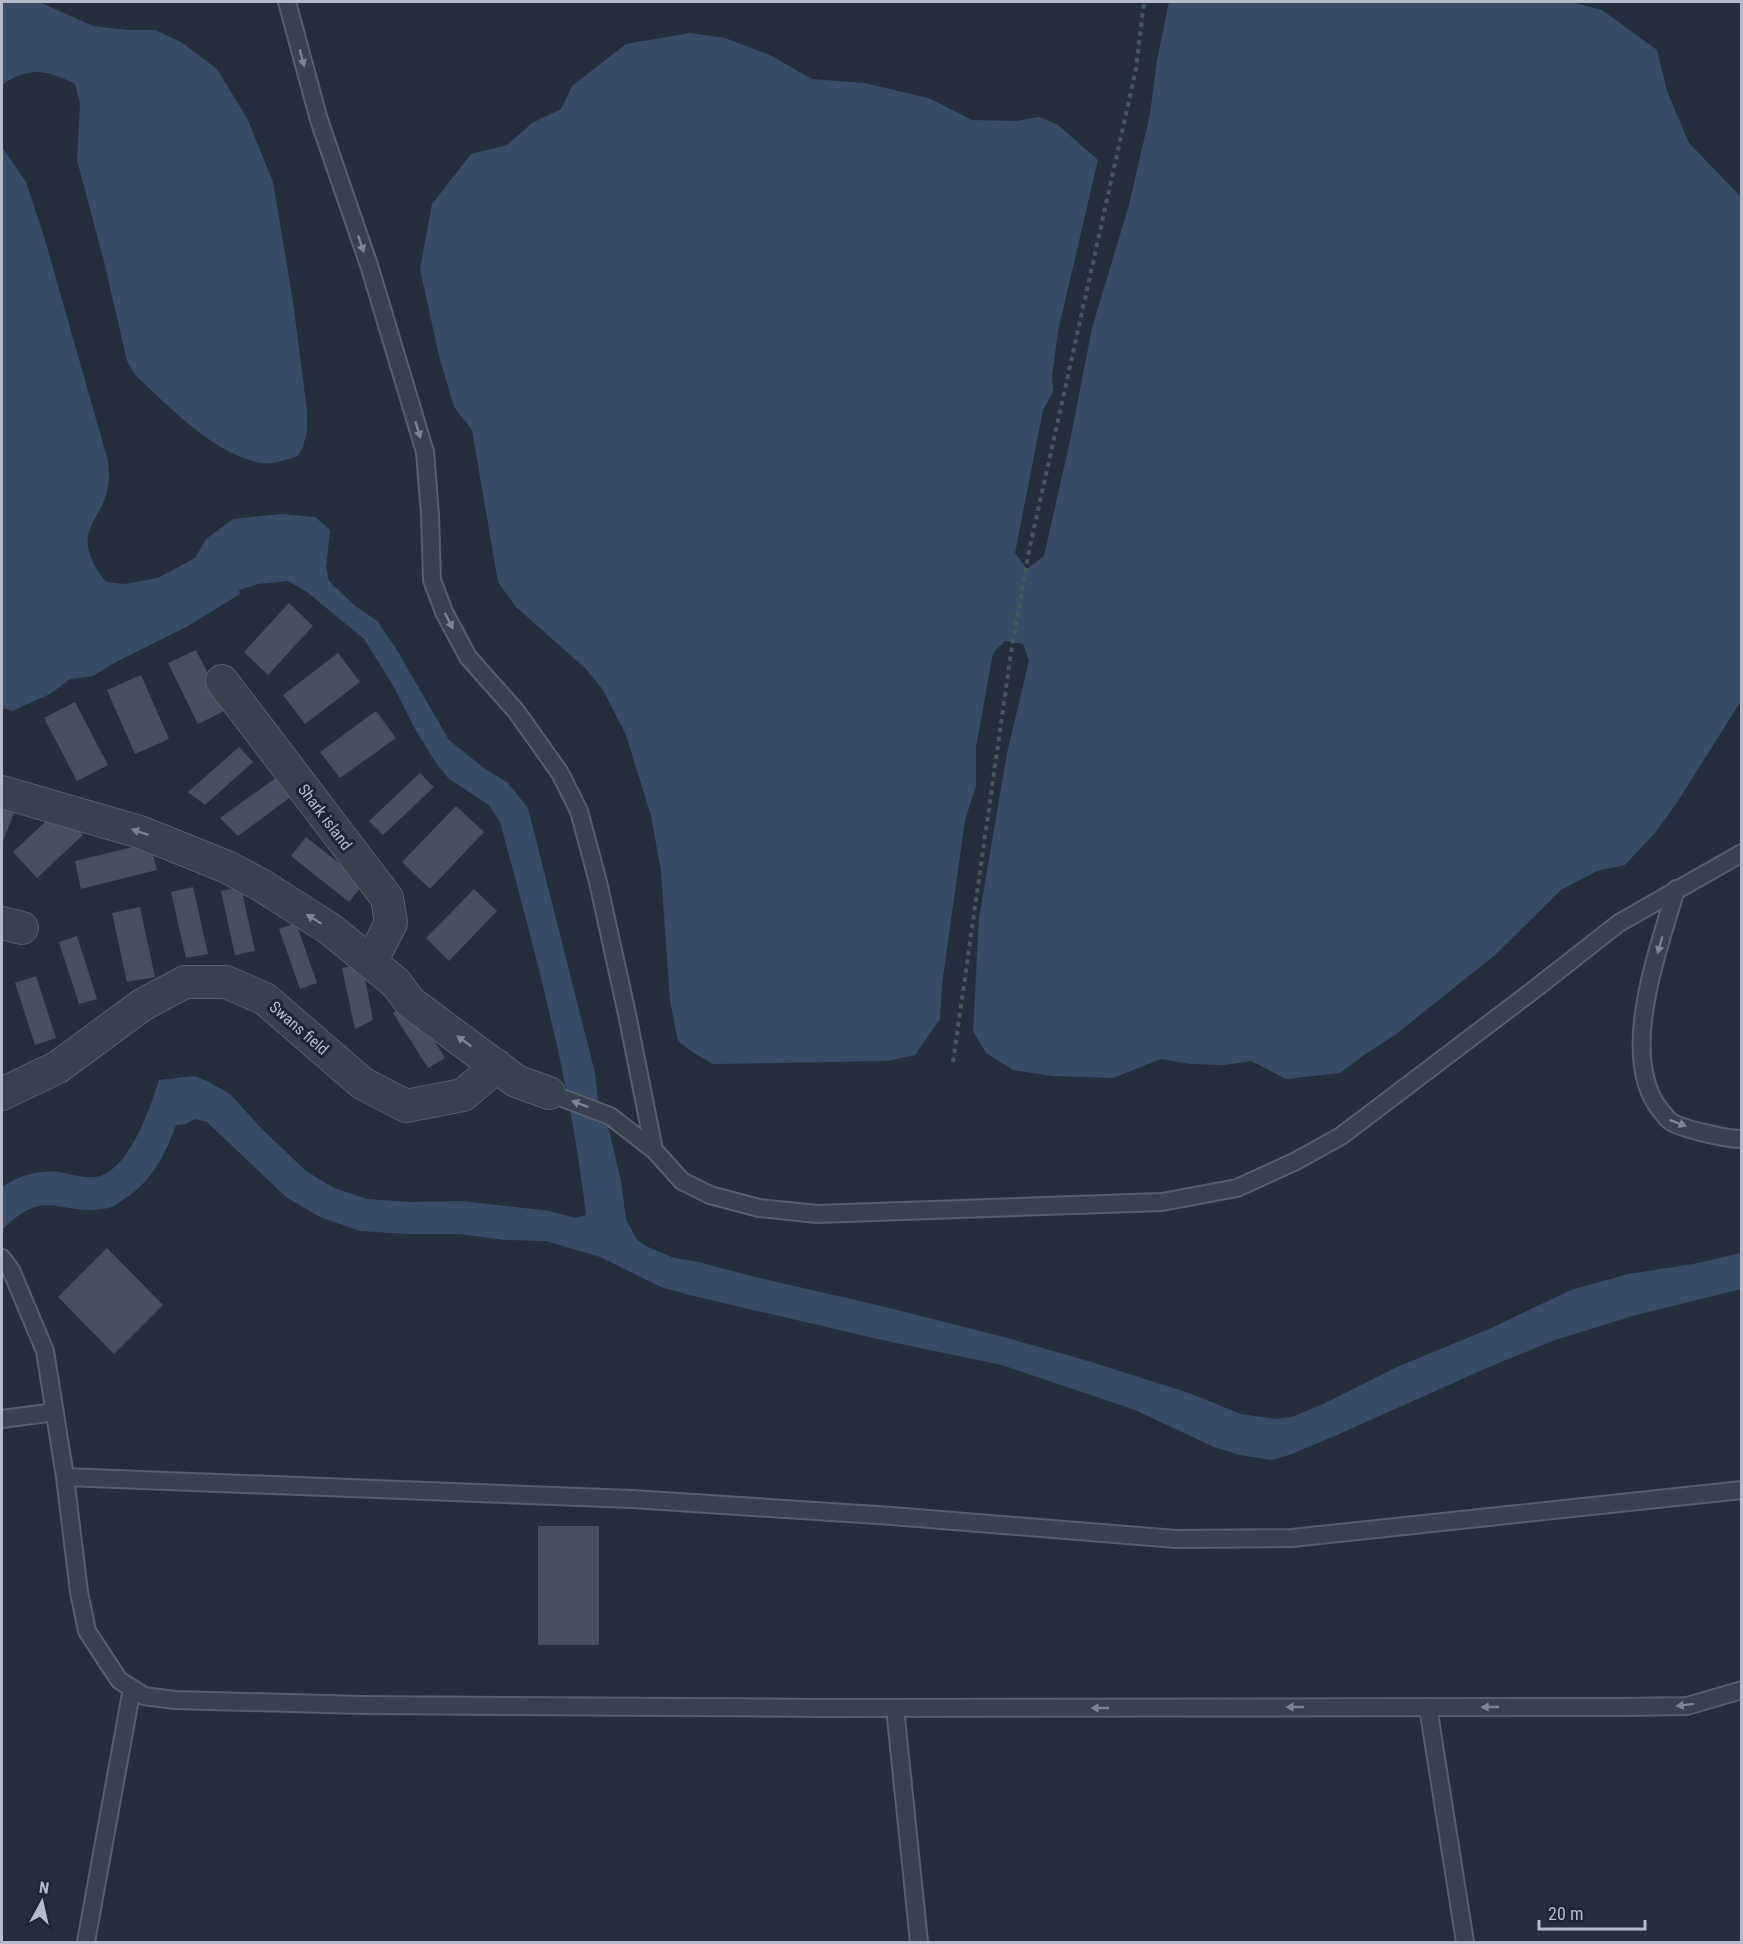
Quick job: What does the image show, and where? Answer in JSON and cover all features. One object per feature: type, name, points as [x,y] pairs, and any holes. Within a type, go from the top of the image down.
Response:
[{"type":"street","name":"Shark island","points":[[222,681],[387,898],[391,922],[371,962]]},
{"type":"street","points":[[2,792],[140,832],[227,867],[261,885],[330,929],[396,982],[410,1002],[516,1081],[549,1093]]},
{"type":"street","name":"Swans field","points":[[2,1094],[57,1067],[142,1005],[185,982],[226,982],[265,999],[362,1083],[406,1106],[463,1095],[497,1066]]},
{"type":"lane","points":[[287,2],[319,120],[369,265],[425,452],[432,580],[444,612],[468,657],[516,711],[560,773],[579,811],[598,882],[625,1003],[654,1150]]},
{"type":"lane","points":[[549,1093],[610,1116],[654,1150],[682,1181],[710,1195],[759,1208],[818,1214],[1162,1202],[1237,1188],[1296,1161],[1341,1136],[1619,923],[1742,853]]},
{"type":"lane","points":[[1676,889],[1648,987],[1640,1054],[1652,1099],[1670,1122],[1725,1139],[1742,1139]]},
{"type":"lane","points":[[2,1258],[11,1270],[45,1351],[65,1477],[79,1592],[87,1631],[119,1680],[144,1696],[176,1700],[374,1705],[895,1708],[1428,1707],[1687,1706],[1742,1690]]},
{"type":"lane","points":[[2,1419],[55,1412]]},
{"type":"lane","points":[[65,1477],[632,1499],[892,1516],[1176,1539],[1292,1538],[1742,1490]]},
{"type":"lane","points":[[86,1942],[132,1688]]},
{"type":"lane","points":[[1428,1707],[1465,1942]]},
{"type":"lane","points":[[895,1708],[919,1942]]},
{"type":"path","points":[[953,1062],[1011,653],[1029,551],[1136,69],[1144,2]]},
{"type":"water","points":[[2,2],[39,2],[93,26],[127,30],[155,30],[181,42],[217,69],[247,118],[273,182],[293,302],[307,411],[307,431],[298,456],[262,463],[227,450],[178,415],[136,376],[127,361],[105,265],[77,160],[80,104],[75,84],[47,73],[38,72],[21,75],[2,85]]},
{"type":"water","points":[[1169,2],[1571,2],[1602,10],[1657,50],[1667,91],[1689,143],[1741,197],[1741,701],[1676,804],[1654,834],[1625,865],[1597,871],[1561,890],[1495,955],[1395,1035],[1340,1073],[1286,1079],[1251,1061],[1225,1065],[1191,1064],[1161,1059],[1113,1078],[1052,1076],[1013,1070],[986,1053],[973,1031],[979,918],[1007,753],[1029,661],[1023,644],[1005,641],[993,653],[976,747],[976,786],[965,820],[942,984],[940,1019],[915,1055],[888,1061],[713,1064],[678,1041],[670,1001],[661,871],[651,816],[626,735],[603,690],[585,668],[516,607],[498,582],[472,430],[454,407],[439,356],[420,269],[432,204],[471,154],[507,145],[532,123],[561,109],[572,86],[626,44],[690,33],[725,38],[770,55],[812,79],[865,83],[931,99],[972,120],[1016,121],[1039,117],[1058,125],[1098,160],[1058,331],[1052,376],[1053,392],[1043,410],[1015,553],[1027,569],[1044,556],[1092,328],[1129,205],[1150,114],[1157,60]]},
{"type":"water","points":[[2,147],[26,182],[45,240],[108,461],[107,491],[88,536],[91,557],[98,571],[106,582],[124,584],[158,578],[195,558],[206,539],[233,519],[282,514],[315,517],[330,530],[326,568],[329,581],[354,605],[377,621],[395,647],[449,740],[485,769],[508,783],[528,808],[595,1073],[598,1100],[610,1134],[621,1181],[626,1219],[637,1240],[674,1258],[699,1262],[1007,1338],[1189,1393],[1241,1414],[1276,1419],[1292,1417],[1323,1404],[1397,1367],[1489,1329],[1571,1290],[1628,1274],[1693,1264],[1741,1253],[1742,1289],[1636,1315],[1555,1340],[1337,1435],[1271,1460],[1240,1455],[1214,1447],[1135,1410],[1002,1365],[689,1295],[661,1287],[600,1257],[546,1241],[505,1240],[459,1234],[360,1231],[320,1217],[286,1197],[207,1122],[195,1119],[186,1124],[176,1125],[162,1157],[150,1176],[115,1206],[92,1210],[43,1205],[18,1216],[2,1230],[2,1187],[36,1173],[59,1172],[90,1177],[100,1176],[111,1170],[121,1161],[138,1135],[159,1080],[195,1076],[230,1094],[262,1129],[306,1171],[334,1188],[367,1199],[409,1202],[461,1201],[550,1211],[575,1218],[586,1215],[571,1116],[551,1017],[500,822],[489,805],[449,779],[436,763],[415,729],[394,687],[364,639],[307,592],[288,581],[258,584],[239,590],[240,594],[188,626],[93,676],[70,679],[50,694],[12,711],[2,708]]},
{"type":"building","points":[[289,603],[313,626],[268,675],[244,652]]},
{"type":"building","points":[[196,650],[226,710],[198,724],[168,663]]},
{"type":"building","points":[[338,653],[360,682],[305,724],[283,695]]},
{"type":"building","points":[[141,675],[169,739],[135,754],[107,690]]},
{"type":"building","points":[[75,702],[108,765],[77,781],[44,718]]},
{"type":"building","points":[[376,711],[396,738],[340,778],[320,752]]},
{"type":"building","points":[[239,747],[253,762],[205,805],[188,792]]},
{"type":"building","points":[[420,773],[434,787],[383,835],[369,821]]},
{"type":"building","points":[[277,777],[292,796],[238,836],[220,818]]},
{"type":"building","points":[[2,805],[15,810],[2,844]]},
{"type":"building","points":[[456,806],[484,832],[430,889],[402,862]]},
{"type":"building","points":[[59,809],[83,835],[37,878],[13,852]]},
{"type":"building","points":[[306,837],[364,883],[349,902],[291,856]]},
{"type":"building","points":[[150,843],[157,870],[81,889],[75,861]]},
{"type":"building","points":[[193,887],[208,954],[186,958],[171,892]]},
{"type":"building","points":[[241,887],[255,951],[235,955],[221,891]]},
{"type":"building","points":[[474,889],[497,911],[449,961],[426,938]]},
{"type":"building","points":[[140,907],[155,977],[127,982],[112,913]]},
{"type":"building","points":[[296,923],[317,983],[300,989],[279,929]]},
{"type":"building","points":[[77,936],[97,999],[79,1004],[59,942]]},
{"type":"building","points":[[362,964],[373,1020],[355,1029],[342,968]]},
{"type":"building","points":[[36,976],[56,1038],[35,1045],[15,983]]},
{"type":"building","points":[[410,1002],[445,1058],[428,1068],[393,1013]]},
{"type":"building","points":[[107,1248],[163,1305],[114,1354],[58,1297]]},
{"type":"building","points":[[538,1526],[599,1526],[599,1645],[538,1645]]}]
